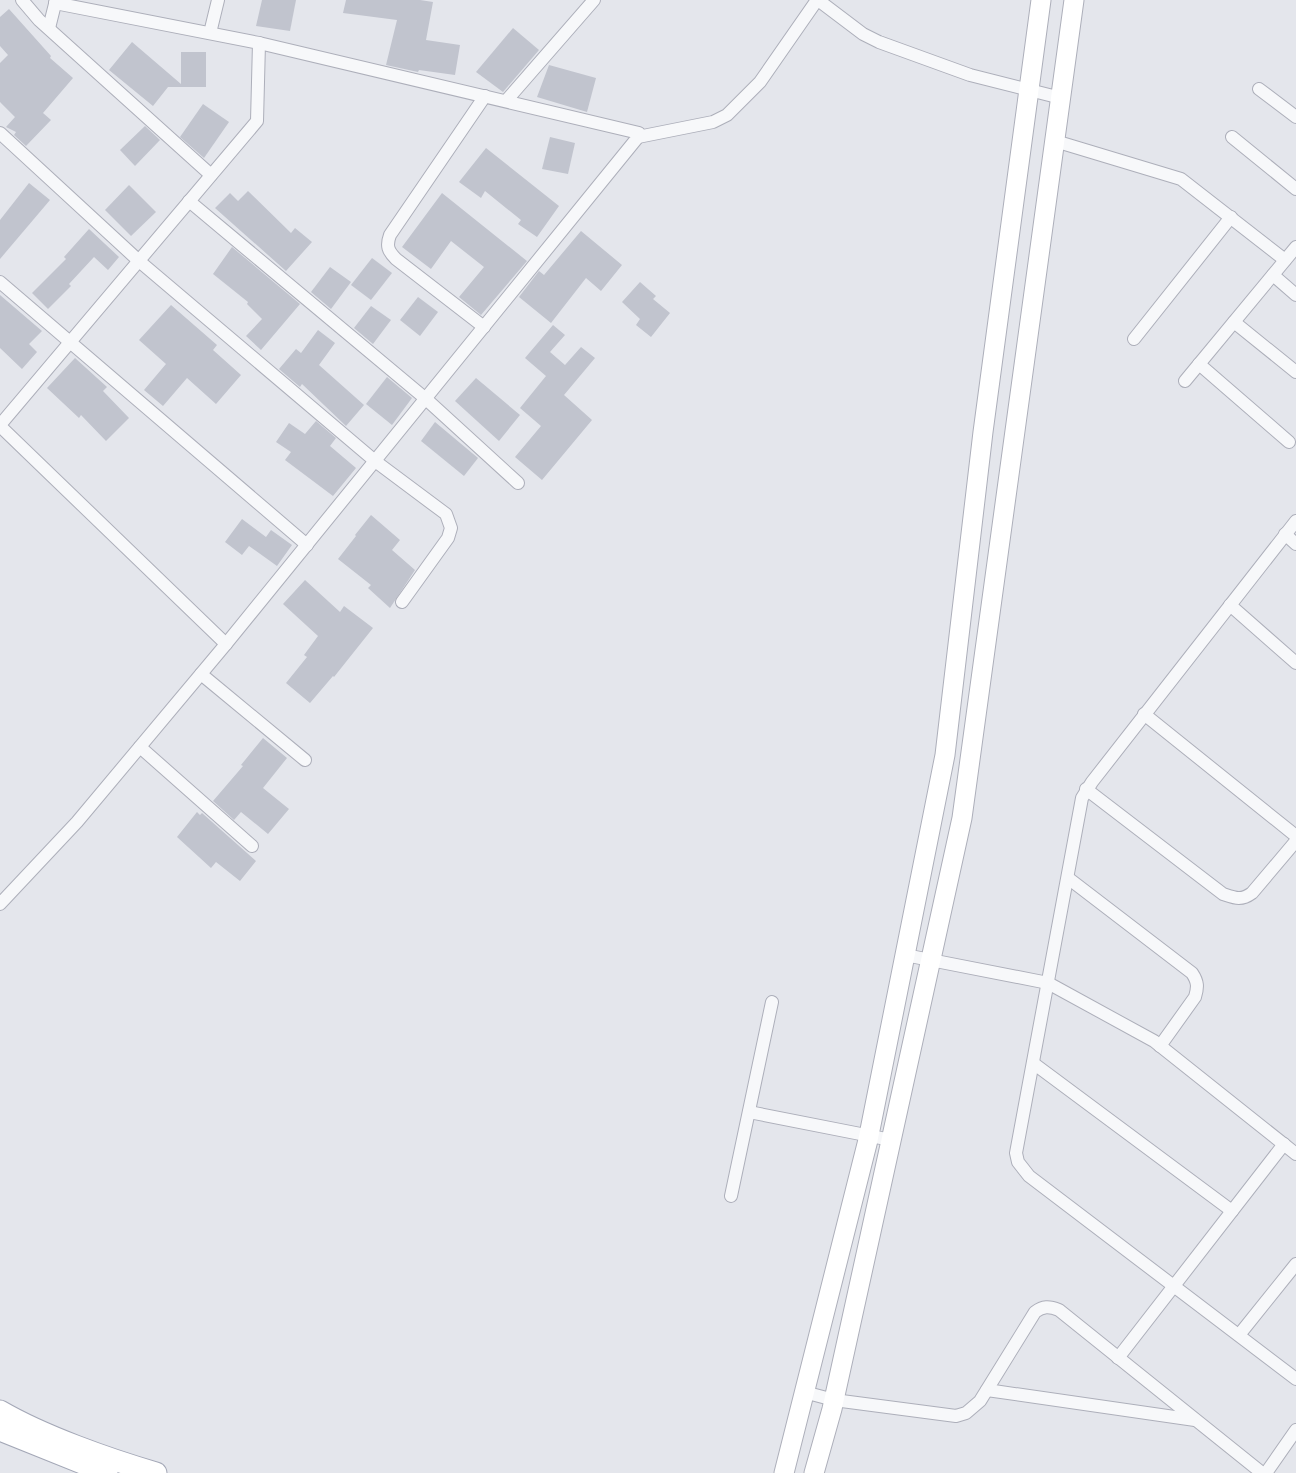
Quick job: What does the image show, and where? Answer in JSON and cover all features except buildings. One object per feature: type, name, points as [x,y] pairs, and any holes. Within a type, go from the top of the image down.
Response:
[{"type":"main road","points":[[0,1411],[16,1420],[62,1439],[156,1473]]},
{"type":"main road","points":[[0,1430],[107,1473]]},
{"type":"street","points":[[22,0],[49,28],[211,175]]},
{"type":"street","points":[[210,33],[218,0]]},
{"type":"street","points":[[506,101],[594,0]]},
{"type":"street","points":[[0,904],[77,822],[226,644],[638,137],[720,119],[764,77],[818,0],[863,34],[879,42],[962,73],[1060,98]]},
{"type":"street","points":[[784,1473],[869,1136],[945,755],[983,432],[1041,0]]},
{"type":"street","points":[[814,1473],[834,1400],[962,818],[1074,0]]},
{"type":"street","points":[[49,28],[56,2],[259,43],[639,133],[638,137]]},
{"type":"street","points":[[226,644],[0,425],[257,121],[259,43]]},
{"type":"street","points":[[1259,89],[1296,117]]},
{"type":"street","points":[[484,327],[396,259],[389,252],[387,244],[390,235],[486,96]]},
{"type":"street","points":[[0,133],[139,261],[375,461],[446,514],[451,520],[452,528],[448,538],[402,602]]},
{"type":"street","points":[[1232,137],[1296,189]]},
{"type":"street","points":[[1055,141],[1182,179],[1285,260]]},
{"type":"street","points":[[189,201],[426,399],[518,483]]},
{"type":"street","points":[[1134,340],[1231,217]]},
{"type":"street","points":[[1186,381],[1296,247]]},
{"type":"street","points":[[1273,274],[1296,295]]},
{"type":"street","points":[[0,282],[307,545]]},
{"type":"street","points":[[1234,322],[1296,372]]},
{"type":"street","points":[[1199,364],[1289,442]]},
{"type":"street","points":[[1296,521],[1086,789],[1082,798],[1016,1153],[1022,1170],[1296,1379]]},
{"type":"street","points":[[1286,534],[1296,544]]},
{"type":"street","points":[[1230,605],[1296,663]]},
{"type":"street","points":[[959,636],[987,638]]},
{"type":"street","points":[[201,674],[305,760]]},
{"type":"street","points":[[1144,714],[1296,836]]},
{"type":"street","points":[[140,747],[252,846]]},
{"type":"street","points":[[1086,789],[1223,894],[1235,898],[1245,898],[1252,893],[1296,841]]},
{"type":"street","points":[[1068,878],[1192,973],[1197,981],[1198,988],[1195,997],[1160,1046]]},
{"type":"street","points":[[905,956],[1048,983],[1138,1031],[1160,1046],[1296,1154]]},
{"type":"street","points":[[731,1196],[772,1002]]},
{"type":"street","points":[[1033,1063],[1232,1211]]},
{"type":"street","points":[[749,1112],[891,1140]]},
{"type":"street","points":[[1118,1358],[1284,1144]]},
{"type":"street","points":[[1239,1336],[1296,1264]]},
{"type":"street","points":[[804,1392],[834,1400],[956,1416],[975,1408],[1035,1312],[1042,1307],[1059,1310],[1262,1473]]},
{"type":"street","points":[[987,1390],[1196,1420]]},
{"type":"street","points":[[1266,1473],[1296,1430]]}]
